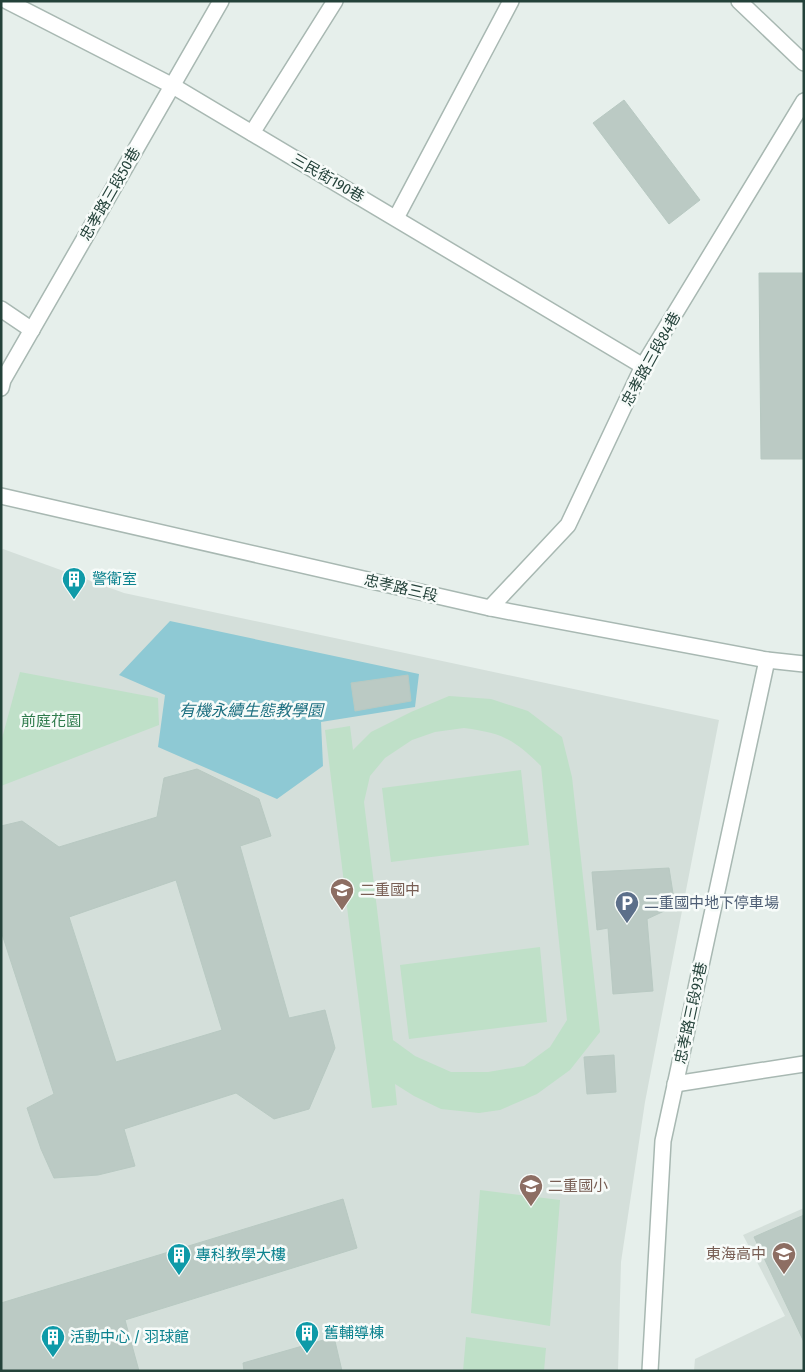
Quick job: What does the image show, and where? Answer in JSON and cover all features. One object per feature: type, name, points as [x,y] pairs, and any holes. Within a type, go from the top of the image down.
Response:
[{"type":"street","name":"三民街190巷","points":[[7,1],[173,86],[643,366]]},
{"type":"street","name":"忠孝路三段50巷","points":[[1,388],[3,380],[221,1]]},
{"type":"street","points":[[252,133],[335,1]]},
{"type":"street","points":[[396,218],[511,1]]},
{"type":"street","points":[[739,1],[804,63]]},
{"type":"street","name":"忠孝路三段84巷","points":[[490,608],[568,525],[643,366],[804,101]]},
{"type":"street","points":[[1,309],[32,330]]},
{"type":"street","name":"忠孝路三段","points":[[1,496],[490,608],[767,660],[804,664]]},
{"type":"street","name":"忠孝路三段93巷","points":[[650,1371],[663,1141],[767,660]]},
{"type":"street","points":[[675,1084],[804,1064]]},
{"type":"shaded area","name":"二重國中","points":[[3,549],[124,593],[719,720],[645,1102],[621,1262],[618,1371],[1,1371],[1,550]]},
{"type":"shaded area","name":"東海高中","points":[[804,1208],[804,1371],[694,1371],[695,1359],[785,1316],[743,1235]]},
{"type":"green space","name":"前庭花園","points":[[20,672],[158,698],[159,725],[1,786],[1,742]]},
{"type":"green space","points":[[449,696],[491,699],[528,711],[562,737],[572,777],[600,1032],[570,1070],[537,1094],[500,1110],[479,1113],[441,1109],[395,1084],[397,1105],[372,1108],[325,730],[350,726],[353,750],[371,732]],"holes":[[[464,728],[488,732],[507,739],[523,749],[541,766],[567,1020],[550,1047],[524,1066],[488,1072],[451,1072],[415,1056],[393,1040],[364,802],[370,776],[385,758],[412,740],[435,732]]]},
{"type":"green space","points":[[521,770],[529,845],[391,862],[382,788]]},
{"type":"green space","points":[[540,947],[547,1022],[409,1039],[400,965]]},
{"type":"green space","points":[[480,1190],[560,1200],[550,1326],[471,1313]]},
{"type":"green space","points":[[466,1337],[546,1348],[544,1371],[463,1371]]},
{"type":"water","name":"有機永續生態教學園","points":[[170,621],[419,674],[415,707],[321,722],[323,766],[277,799],[158,747],[165,695],[119,675]]},
{"type":"building","points":[[624,100],[700,200],[669,224],[593,123]]},
{"type":"building","points":[[759,273],[804,273],[804,459],[761,459]]},
{"type":"building","points":[[408,675],[411,701],[355,711],[351,683]]},
{"type":"building","points":[[197,769],[259,799],[271,836],[240,846],[289,1018],[325,1010],[335,1048],[309,1109],[274,1119],[236,1093],[124,1129],[135,1166],[98,1175],[54,1178],[41,1149],[27,1108],[54,1094],[1,931],[1,826],[22,821],[59,847],[157,817],[164,778]],"holes":[[[176,880],[222,1030],[116,1062],[69,917]]]},
{"type":"building","points":[[669,868],[675,906],[647,919],[653,991],[613,994],[608,928],[597,930],[592,872]]},
{"type":"building","points":[[614,1055],[616,1092],[587,1094],[584,1057]]},
{"type":"building","name":"專科教學大樓","points":[[343,1199],[357,1248],[125,1320],[139,1371],[1,1371],[1,1303]]},
{"type":"building","points":[[804,1215],[804,1342],[754,1237]]},
{"type":"building","name":"舊輔導棟","points":[[334,1337],[342,1371],[244,1371],[243,1363]]},
{"type":"place","name":"警衛室","points":[[74,600]]},
{"type":"place","name":"二重國中","points":[[342,911]]},
{"type":"place","name":"二重國中地下停車場","points":[[627,924]]},
{"type":"place","name":"二重國小","points":[[531,1207]]},
{"type":"place","name":"東海高中","points":[[784,1275]]},
{"type":"place","name":"專科教學大樓","points":[[179,1276]]},
{"type":"place","name":"舊輔導棟","points":[[307,1354]]},
{"type":"place","name":"活動中心 / 羽球館","points":[[53,1358]]}]
